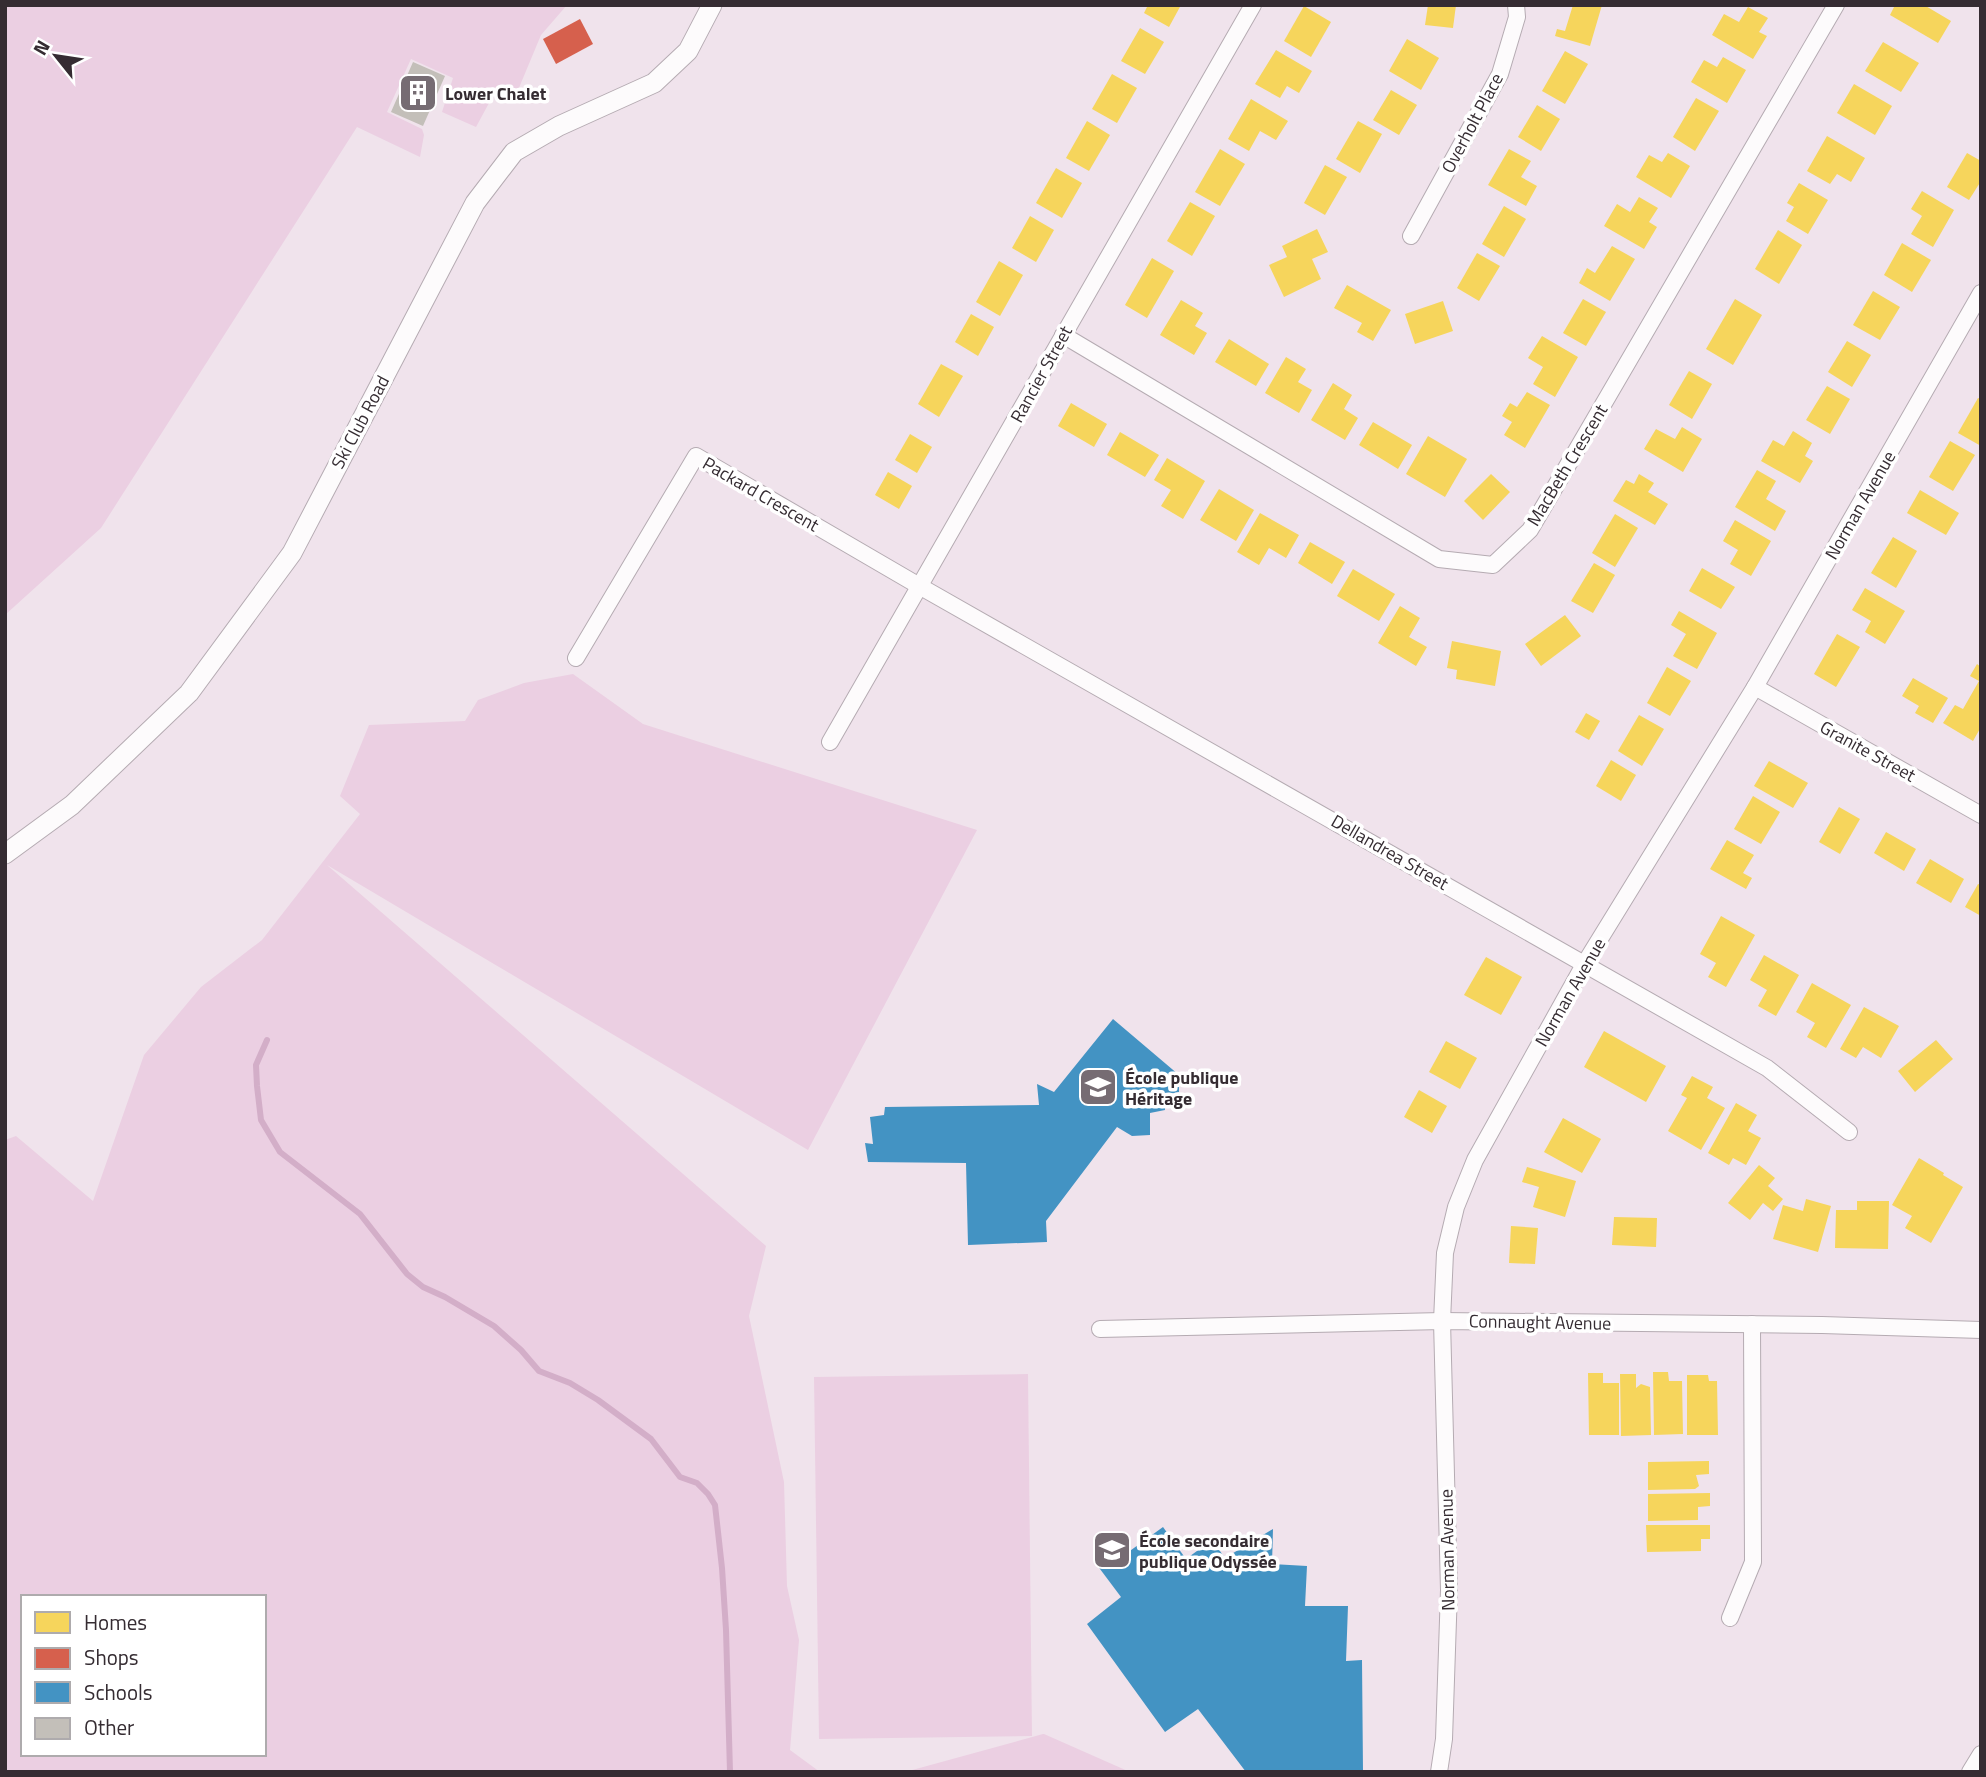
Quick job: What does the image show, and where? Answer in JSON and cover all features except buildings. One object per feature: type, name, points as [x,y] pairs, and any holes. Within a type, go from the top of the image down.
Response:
[{"type":"street","name":"Ski Club Road","points":[[5,854],[72,805],[189,693],[292,553],[475,203],[514,152],[559,126],[654,83],[688,51],[712,5]]},
{"type":"street","name":"Rancier Street","points":[[830,742],[1253,5]]},
{"type":"street","name":"Overholt Place","points":[[1411,236],[1500,74],[1517,17],[1516,5]]},
{"type":"street","name":"MacBeth Crescent","points":[[1063,335],[1439,559],[1493,565],[1530,530],[1836,5]]},
{"type":"street","name":"Norman Avenue","points":[[1439,1772],[1444,1738],[1449,1590],[1442,1321],[1445,1253],[1457,1207],[1475,1160],[1586,963],[1755,687],[1981,293]]},
{"type":"street","name":"Packard Crescent","points":[[576,658],[696,456],[921,587]]},
{"type":"street","name":"Dellandrea Street","points":[[921,587],[1768,1068],[1849,1132]]},
{"type":"street","name":"Granite Street","points":[[1755,687],[1981,814]]},
{"type":"street","name":"Connaught Avenue","points":[[1100,1329],[1442,1321],[1752,1324],[1981,1330]]},
{"type":"street","points":[[1730,1618],[1753,1562],[1752,1324]]},
{"type":"street","points":[[1970,1772],[1981,1754]]},
{"type":"shaded area","points":[[5,5],[567,5],[541,35],[516,95],[495,92],[476,127],[442,112],[453,78],[411,59],[387,112],[422,129],[424,135],[420,157],[357,127],[101,528],[5,615]]},
{"type":"shaded area","points":[[573,674],[643,724],[977,830],[808,1150],[327,865],[766,1246],[749,1316],[784,1482],[787,1586],[799,1640],[790,1750],[820,1772],[5,1772],[5,1140],[16,1136],[93,1201],[144,1055],[201,987],[262,940],[360,814],[340,796],[369,725],[465,721],[478,700],[524,683]]},
{"type":"shaded area","points":[[1028,1374],[1032,1736],[819,1739],[814,1377]]},
{"type":"shaded area","points":[[1043,1734],[1130,1772],[905,1772]]},
{"type":"waterway","points":[[267,1040],[256,1065],[257,1086],[261,1120],[280,1152],[360,1214],[407,1274],[423,1287],[494,1326],[521,1350],[539,1371],[570,1383],[651,1439],[680,1477],[697,1483],[715,1505],[726,1630],[730,1772]]},
{"type":"place","name":"Lower Chalet","points":[[418,93]]},
{"type":"place","name":"École publique Héritage","points":[[1098,1087]]},
{"type":"place","name":"École secondaire publique Odyssée","points":[[1112,1550]]}]
